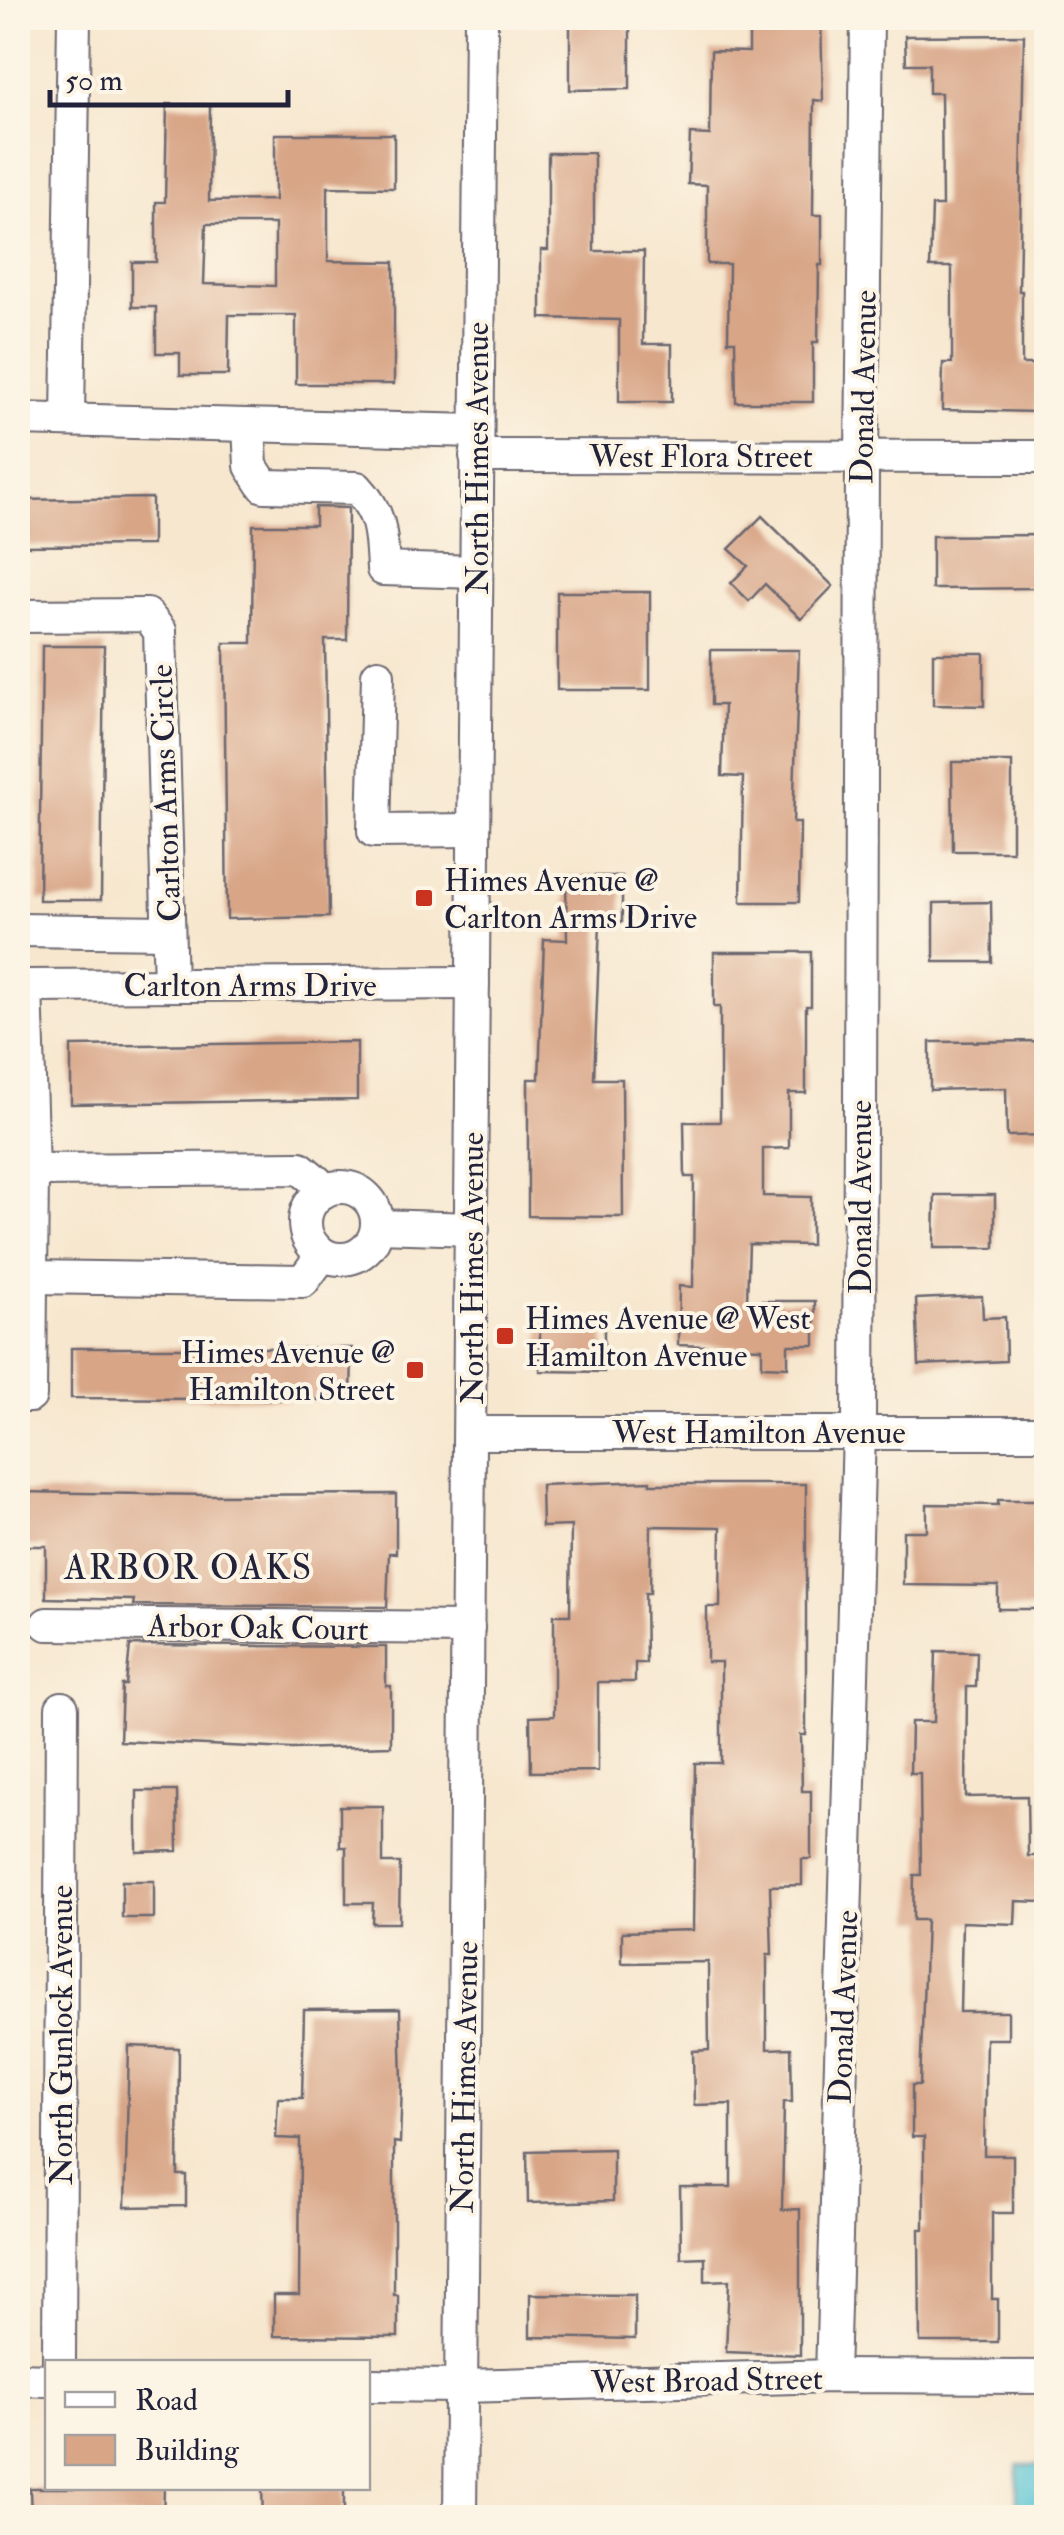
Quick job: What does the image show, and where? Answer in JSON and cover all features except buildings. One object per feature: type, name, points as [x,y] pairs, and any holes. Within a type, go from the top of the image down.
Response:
[{"type":"street","points":[[68,420],[74,18]]},
{"type":"street","name":"North Himes Avenue","points":[[460,2518],[480,18]]},
{"type":"street","name":"Donald Avenue","points":[[832,2376],[859,1432],[867,18]]},
{"type":"street","name":"West Flora Street","points":[[18,419],[249,426],[476,444],[862,456],[1046,457]]},
{"type":"street","points":[[249,426],[251,466],[264,486],[357,488],[374,506],[382,534],[383,569],[476,572]]},
{"type":"street","name":"Carlton Arms Circle","points":[[18,616],[147,615],[160,631],[170,985]]},
{"type":"street","points":[[378,675],[374,831],[474,830]]},
{"type":"street","points":[[18,930],[168,932]]},
{"type":"street","name":"Carlton Arms Drive","points":[[18,1396],[30,1396],[32,1170],[22,986],[474,983]]},
{"type":"street","points":[[32,1170],[300,1168],[317,1182],[322,1192]]},
{"type":"street","points":[[343,1186],[365,1195],[377,1214],[378,1226],[374,1238],[357,1255],[333,1258],[312,1245],[305,1222],[312,1200],[322,1192],[343,1186]]},
{"type":"street","points":[[378,1226],[472,1229]]},
{"type":"street","points":[[31,1277],[303,1280],[322,1254]]},
{"type":"street","name":"West Hamilton Avenue","points":[[471,1433],[1046,1432]]},
{"type":"street","name":"Arbor Oak Court","points":[[47,1624],[468,1628]]},
{"type":"street","name":"North Gunlock Avenue","points":[[59,2360],[62,1708]]},
{"type":"street","name":"West Broad Street","points":[[370,2384],[461,2386],[832,2376],[1046,2378]]},
{"type":"street","points":[[18,2380],[45,2380]]},
{"type":"water","points":[[1018,2465],[1046,2465],[1046,2517],[1016,2517]]},
{"type":"place","name":"Himes Avenue @ Carlton Arms Drive","points":[[424,898]]},
{"type":"place","name":"Himes Avenue @ West Hamilton Avenue","points":[[505,1336]]},
{"type":"place","name":"Himes Avenue @ Hamilton Street","points":[[415,1370]]},
{"type":"district","name":"ARBOR OAKS","points":[[189,1567]]}]
